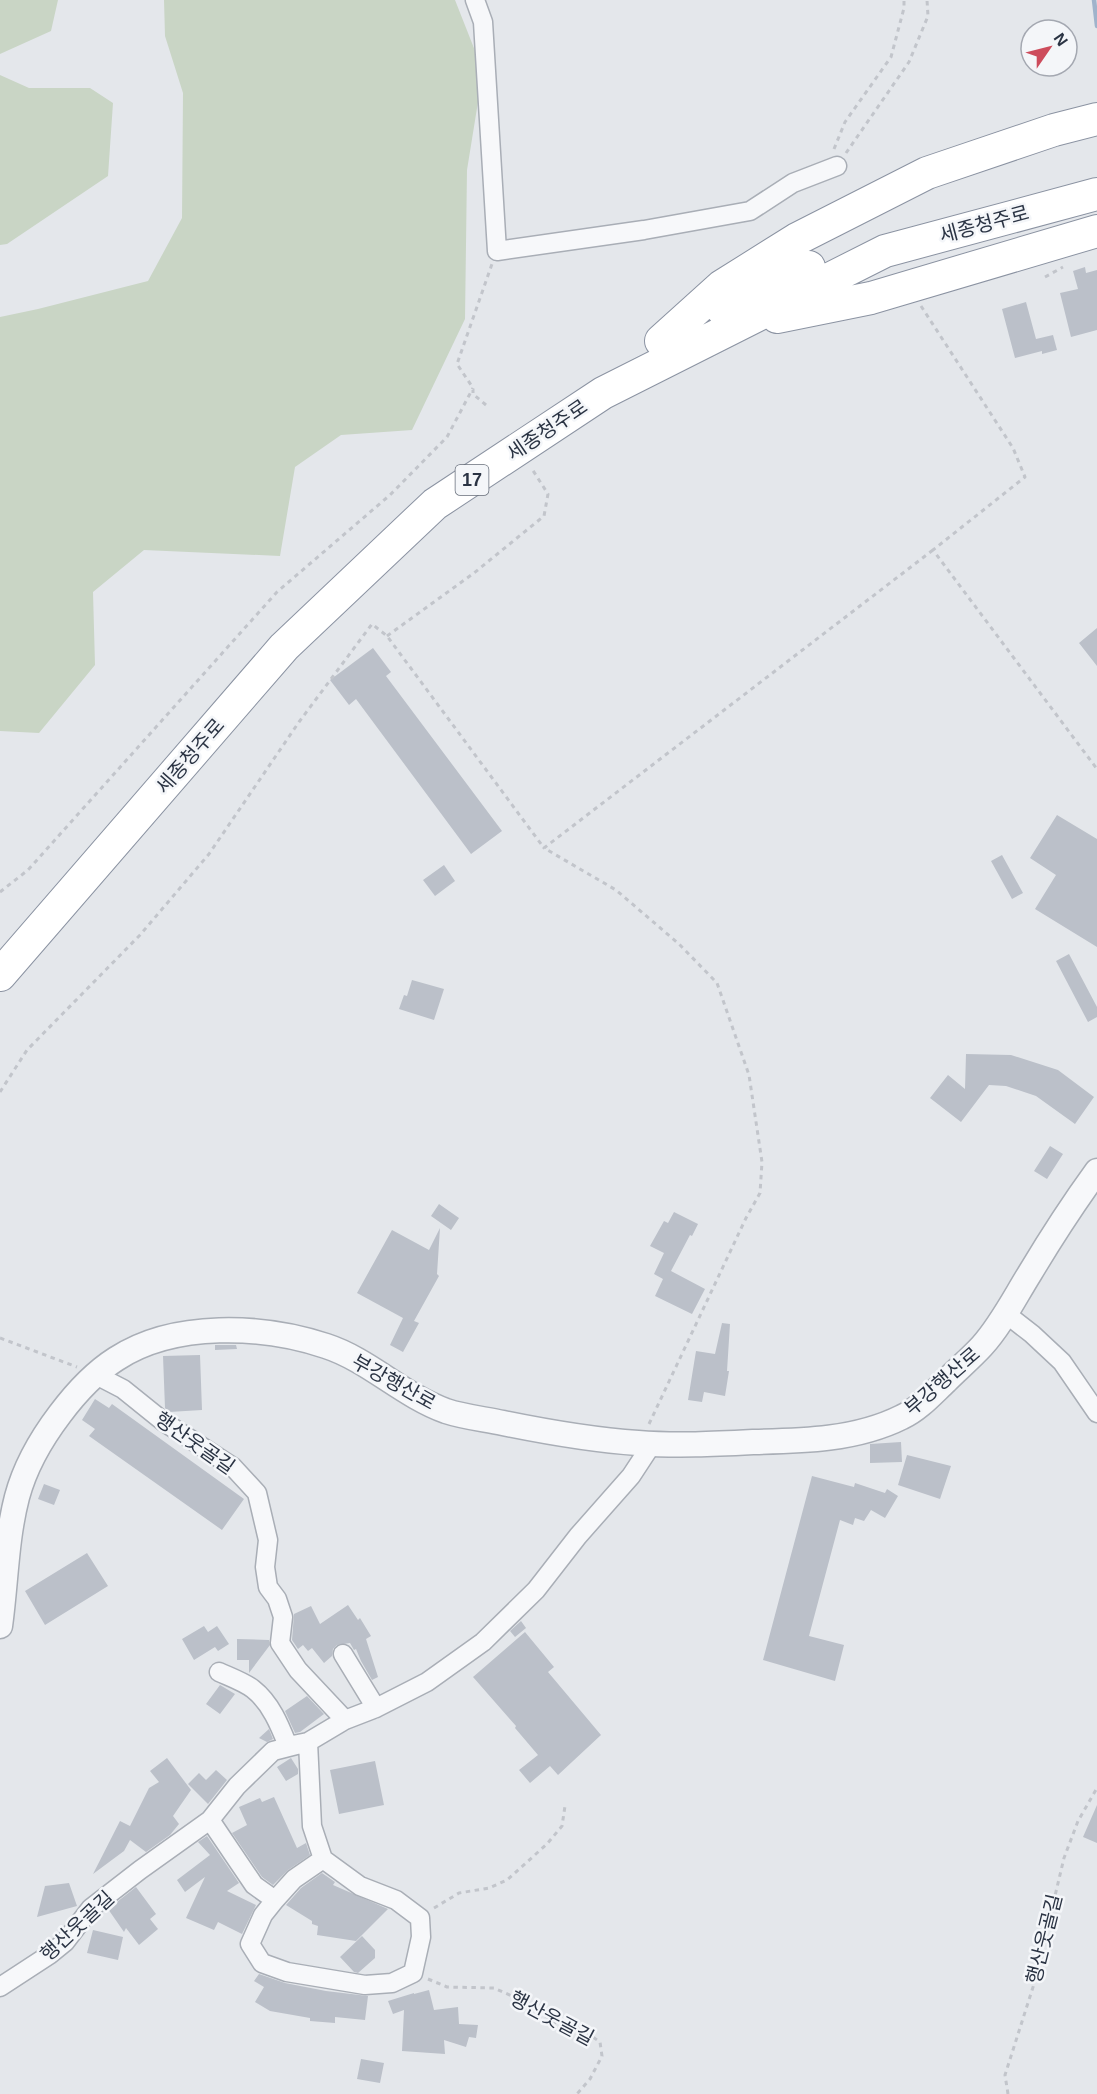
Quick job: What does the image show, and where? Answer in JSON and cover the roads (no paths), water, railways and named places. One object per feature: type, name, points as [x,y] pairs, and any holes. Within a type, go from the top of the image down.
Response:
[{"type":"highway","points":[[661,341],[722,286],[797,239],[927,173],[1054,130],[1097,119]]},
{"type":"highway","name":"세종청주로","points":[[0,947],[317,585],[448,475],[632,356],[768,285],[918,221],[1089,185]]},
{"type":"highway","name":"세종청주로","points":[[0,975],[284,646],[435,504],[603,393],[885,251],[1089,185]]},
{"type":"highway","points":[[738,325],[871,298],[1086,235]]},
{"type":"street","points":[[475,0],[483,22],[497,251],[644,230],[750,211],[793,183],[832,168]]},
{"type":"street","name":"부강행산로","points":[[0,1626],[10,1529],[18,1494],[31,1460],[49,1429],[73,1397],[116,1359],[144,1344],[180,1335],[217,1330],[257,1332],[300,1339],[328,1346],[352,1357],[422,1401],[450,1412],[539,1430],[646,1443],[810,1441],[852,1434],[904,1416],[925,1401],[984,1345],[1059,1225],[1097,1171]]},
{"type":"street","points":[[1005,1313],[1062,1362],[1097,1413]]},
{"type":"street","name":"행산웃골길","points":[[96,1375],[123,1389],[164,1422],[233,1467],[256,1492],[268,1540],[265,1567],[268,1587],[278,1599],[283,1617],[280,1643],[298,1670],[345,1720]]},
{"type":"street","name":"행산웃골길","points":[[0,1988],[57,1949],[92,1908],[210,1820],[237,1786],[273,1751],[308,1742],[345,1720],[376,1708],[427,1682],[483,1642],[537,1590],[578,1536],[631,1476],[646,1443]]},
{"type":"street","points":[[343,1654],[376,1708]]},
{"type":"street","points":[[219,1672],[254,1689],[280,1725],[288,1746]]},
{"type":"street","points":[[308,1742],[312,1826],[323,1859],[360,1886],[396,1900],[420,1918],[421,1936],[413,1973],[392,1983],[365,1985],[287,1972],[262,1963],[250,1944],[263,1915],[294,1879],[323,1859]]},
{"type":"street","points":[[210,1820],[254,1885],[275,1900]]},
{"type":"waterway","points":[[1094,0],[1097,26]]}]
